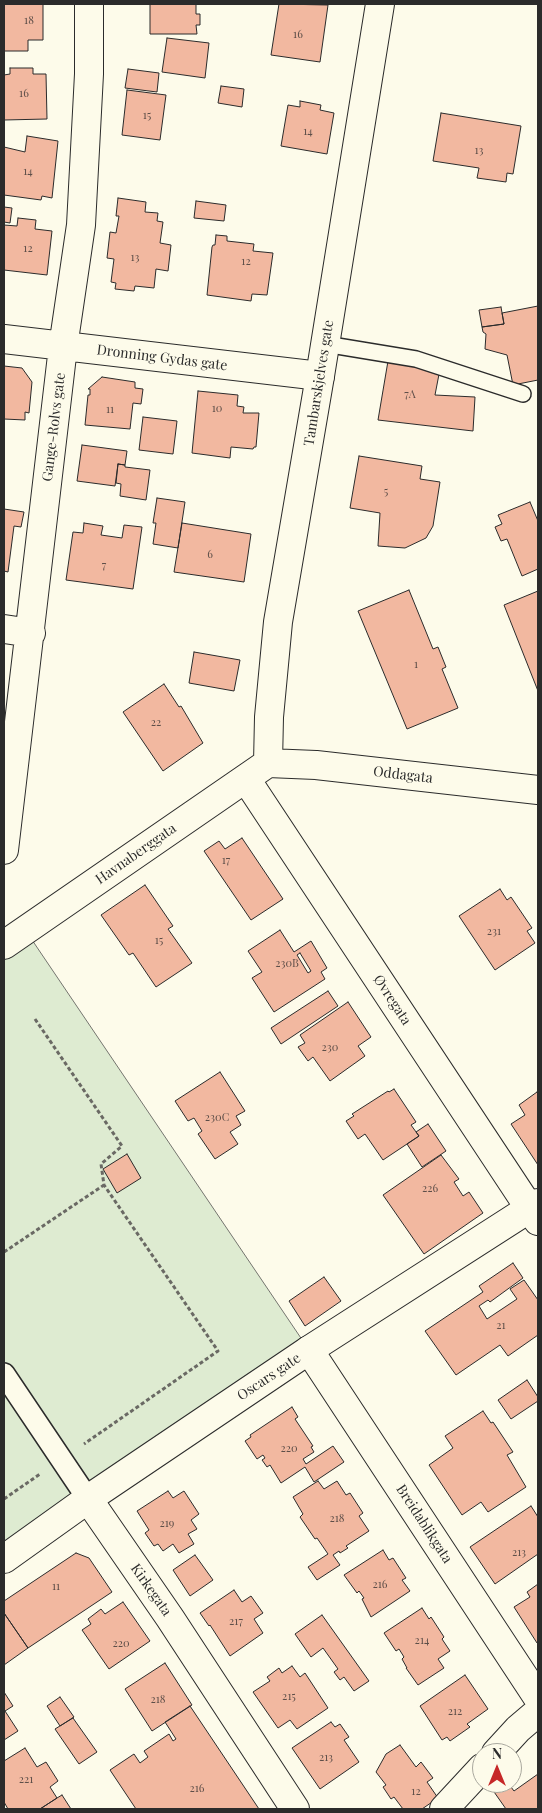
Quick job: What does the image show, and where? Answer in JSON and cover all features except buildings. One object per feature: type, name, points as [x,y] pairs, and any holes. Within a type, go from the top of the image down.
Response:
[{"type":"street","name":"Gange-Rolvs gate","points":[[4,850],[64,347],[81,225],[89,74],[89,4]]},
{"type":"street","name":"Tambarskjelves gate","points":[[268,763],[269,717],[278,622],[326,344],[380,4]]},
{"type":"street","name":"Dronning Gydas gate","points":[[4,339],[320,376]]},
{"type":"street","points":[[4,630],[31,633]]},
{"type":"street","name":"Havnaberggata","points":[[4,946],[268,763]]},
{"type":"street","name":"Oddagata","points":[[268,763],[316,765],[538,790]]},
{"type":"street","name":"Øvregata","points":[[246,779],[535,1211]]},
{"type":"street","name":"Oscars gate","points":[[4,1559],[88,1499],[309,1350],[535,1211]]},
{"type":"street","name":"Breidablikgata","points":[[309,1350],[538,1698]]},
{"type":"street","name":"Kirkegata","points":[[4,1374],[170,1618],[295,1809]]},
{"type":"street","points":[[506,1743],[538,1712]]},
{"type":"street","points":[[444,1809],[472,1779]]},
{"type":"lane","points":[[326,344],[416,359],[523,394]]},
{"type":"path","points":[[4,1499],[218,1351],[104,1185],[102,1164],[122,1146],[35,1019]]},
{"type":"path","points":[[4,1252],[104,1185]]},
{"type":"green space","points":[[26,931],[309,1350],[4,1559],[4,945]]}]
